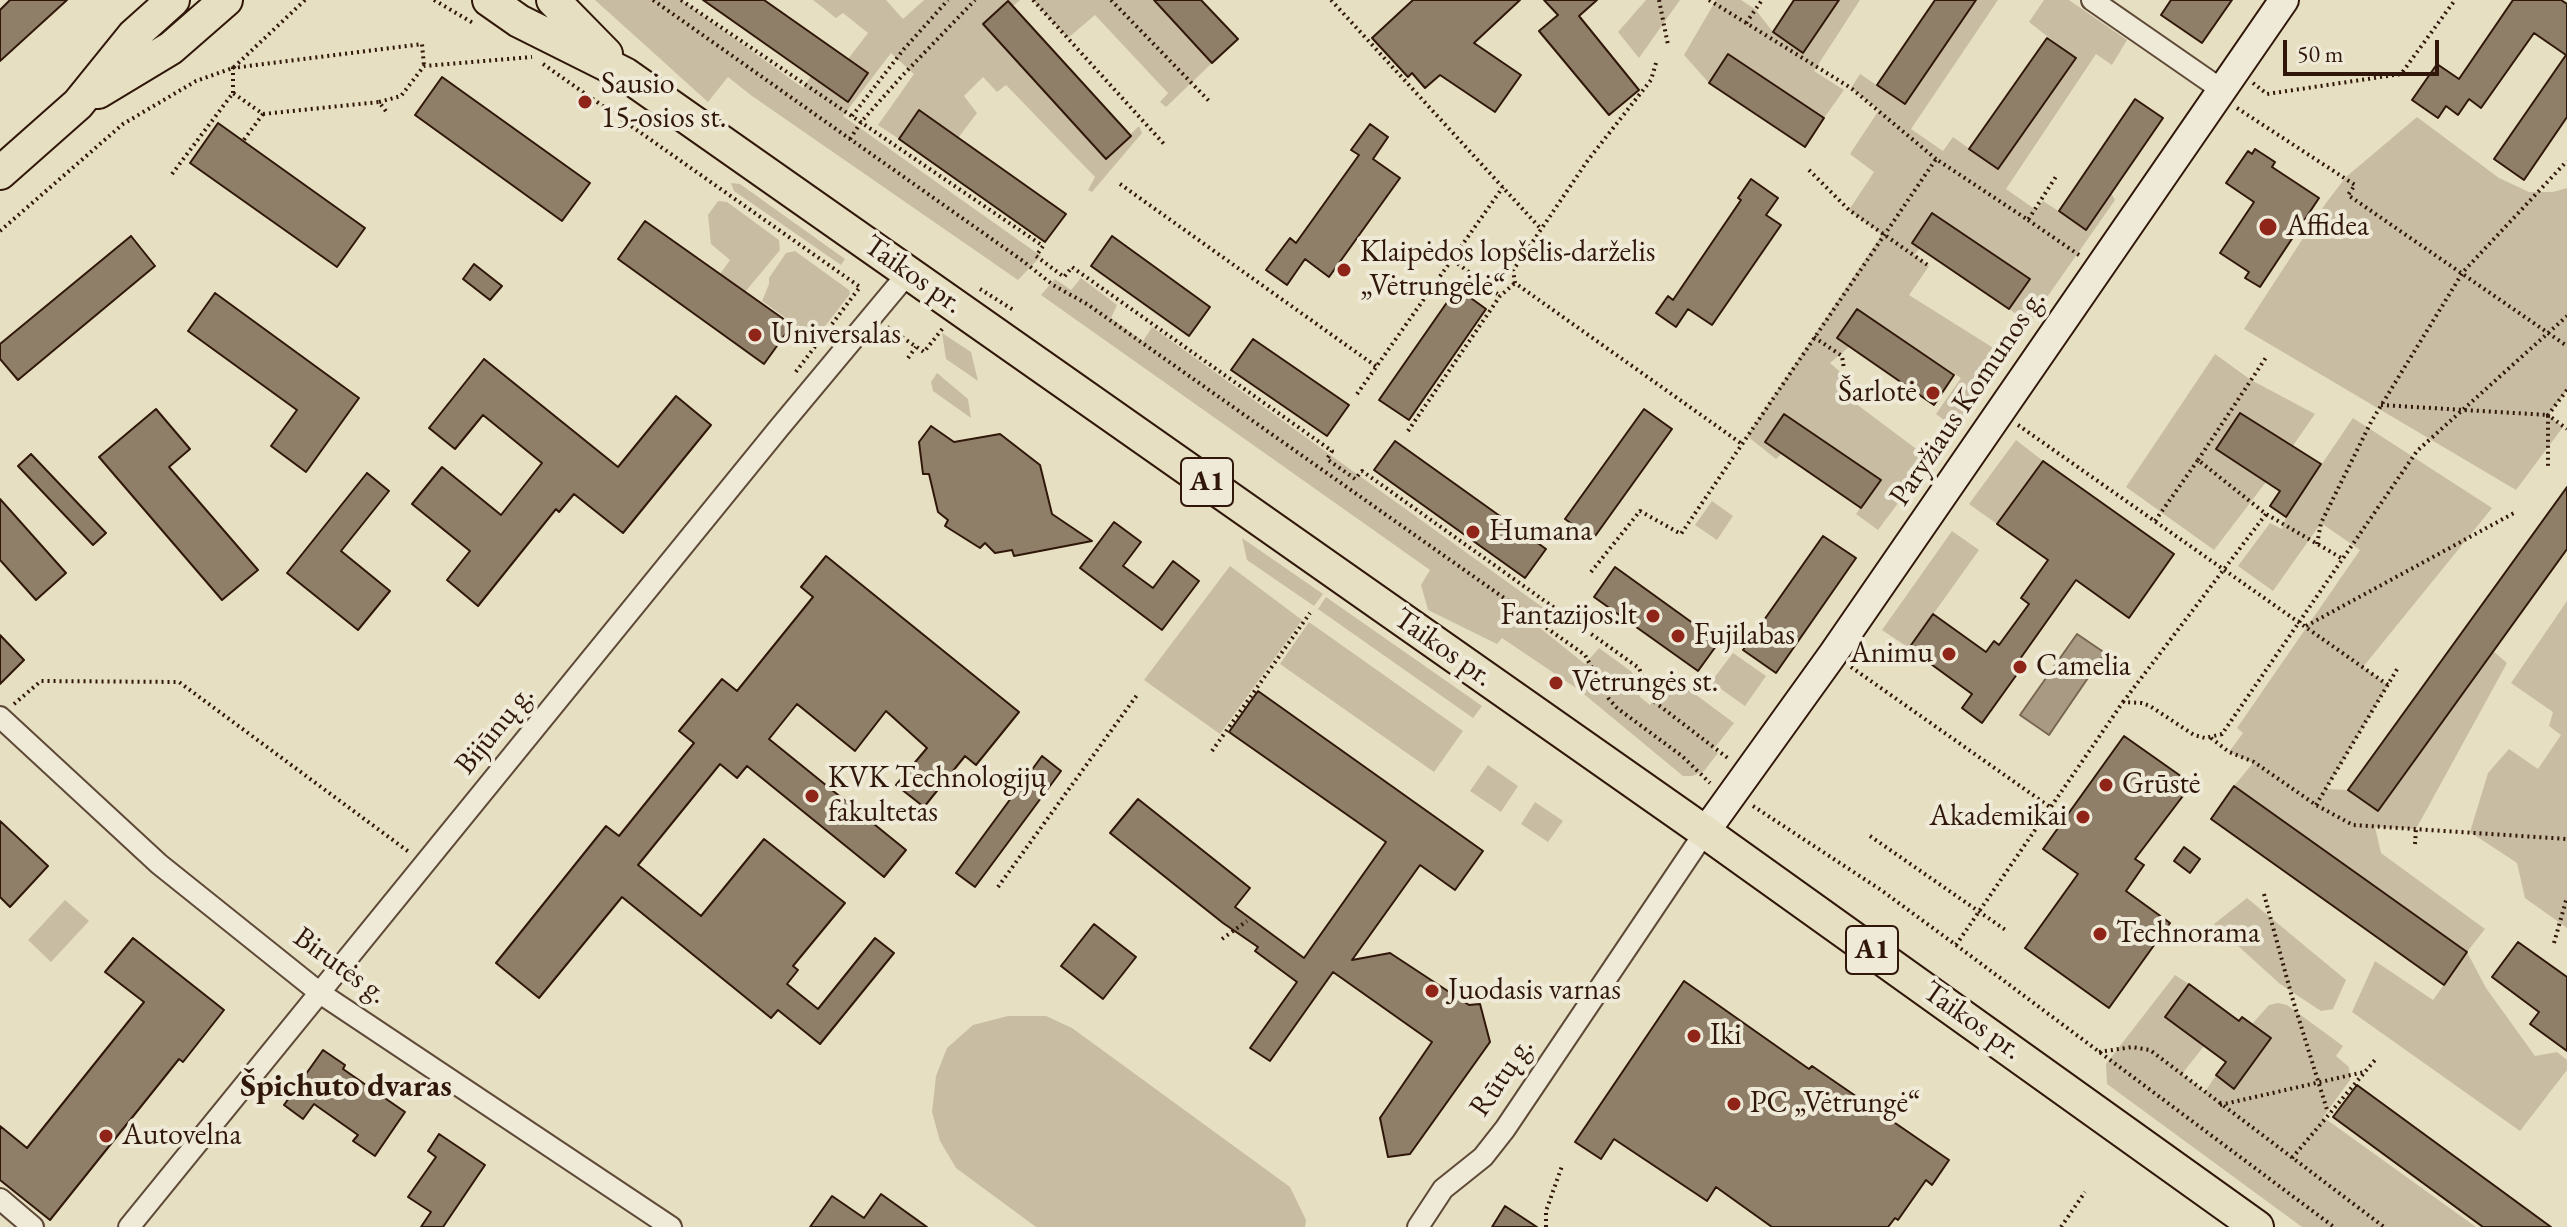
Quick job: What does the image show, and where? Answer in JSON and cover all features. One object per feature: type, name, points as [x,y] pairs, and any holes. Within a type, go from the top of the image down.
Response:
[{"type":"main road","points":[[0,173],[78,104],[133,36],[173,0]]},
{"type":"main road","points":[[78,104],[171,48],[226,0]]},
{"type":"main road","name":"Taikos pr.","points":[[489,0],[519,21],[625,74],[1705,832],[2257,1227]]},
{"type":"main road","name":"Taikos pr.","points":[[553,0],[625,74]]},
{"type":"street","points":[[2092,0],[2225,85]]},
{"type":"street","name":"Paryžiaus Komunos g.","points":[[1705,832],[1725,786],[1833,654],[2284,0]]},
{"type":"street","name":"Bijūnų g.","points":[[129,1227],[909,272]]},
{"type":"street","name":"Birutės g.","points":[[5,712],[159,864],[320,993],[671,1227]]},
{"type":"street","name":"Rūtų g.","points":[[1418,1227],[1443,1189],[1483,1157],[1505,1129],[1705,832]]},
{"type":"street","points":[[0,1199],[33,1227]]},
{"type":"path","points":[[172,174],[233,93],[233,68],[305,0]]},
{"type":"path","points":[[653,0],[1053,285],[1087,304],[1585,655],[1617,708],[1682,756],[1711,784],[1725,786],[1881,890],[2334,1227]]},
{"type":"path","points":[[681,0],[1043,246],[1036,256],[1064,277],[1072,267],[1332,451],[1327,459],[1355,479],[1362,471],[1639,668],[1652,700],[1730,757],[1725,786]]},
{"type":"path","points":[[852,116],[904,49],[948,0]]},
{"type":"path","points":[[850,139],[861,122],[975,0]]},
{"type":"path","points":[[1033,0],[1164,144]]},
{"type":"path","points":[[1111,0],[1209,101]]},
{"type":"path","points":[[1331,0],[1541,229]]},
{"type":"path","points":[[1659,0],[1668,45]]},
{"type":"path","points":[[1709,0],[1851,88],[1936,159],[2098,268]]},
{"type":"path","points":[[1746,23],[1762,0]]},
{"type":"path","points":[[2225,85],[2267,94],[2401,74],[2455,0]]},
{"type":"path","points":[[0,231],[123,124],[196,81],[233,68],[422,44],[424,66],[401,96],[379,102],[263,114],[233,93]]},
{"type":"path","points":[[424,66],[532,57],[860,287],[789,382]]},
{"type":"path","points":[[1656,63],[1651,80],[1588,160],[1513,270],[1515,283],[1742,444]]},
{"type":"path","points":[[2225,85],[2355,185],[2348,195],[2567,346]]},
{"type":"path","points":[[379,102],[388,114]]},
{"type":"path","points":[[243,141],[263,114]]},
{"type":"path","points":[[1591,572],[1640,511],[1681,534],[1936,159]]},
{"type":"path","points":[[2317,544],[2321,523],[2381,405],[2463,272],[2567,161]]},
{"type":"path","points":[[1809,170],[1849,210],[1929,266]]},
{"type":"path","points":[[2028,220],[2057,175]]},
{"type":"path","points":[[1120,184],[1377,367]]},
{"type":"path","points":[[1357,394],[1503,187]]},
{"type":"path","points":[[1453,260],[1500,296]]},
{"type":"path","points":[[1408,431],[1500,296],[1515,283]]},
{"type":"path","points":[[2211,738],[2225,730],[2417,451],[2567,316]]},
{"type":"path","points":[[1814,337],[1842,356],[1844,369]]},
{"type":"path","points":[[908,358],[916,347]]},
{"type":"path","points":[[2155,521],[2267,356]]},
{"type":"path","points":[[2548,466],[2548,415],[2567,390]]},
{"type":"path","points":[[2381,405],[2548,415],[2567,429]]},
{"type":"path","points":[[1999,412],[2388,685]]},
{"type":"path","points":[[2198,460],[2266,514],[2343,559]]},
{"type":"path","points":[[2306,626],[2514,513]]},
{"type":"path","points":[[1956,945],[2123,702],[2266,514]]},
{"type":"path","points":[[1212,751],[1310,613]]},
{"type":"path","points":[[1833,654],[2050,807]]},
{"type":"path","points":[[2316,805],[2399,666]]},
{"type":"path","points":[[5,712],[41,681],[179,682],[425,864]]},
{"type":"path","points":[[998,887],[1137,695]]},
{"type":"path","points":[[2123,702],[2142,703],[2194,735],[2211,738],[2229,752],[2254,762],[2316,805],[2353,825],[2567,839]]},
{"type":"path","points":[[2415,844],[2416,829]]},
{"type":"path","points":[[1870,836],[2007,931]]},
{"type":"path","points":[[2264,894],[2328,1113]]},
{"type":"path","points":[[2554,943],[2567,897]]},
{"type":"path","points":[[1222,939],[1247,921]]},
{"type":"path","points":[[2099,1052],[2132,1047],[2150,1050],[2384,1227]]},
{"type":"path","points":[[2292,1158],[2375,1060]]},
{"type":"path","points":[[2220,1105],[2364,1072]]},
{"type":"path","points":[[1546,1227],[1546,1211],[1562,1166]]},
{"type":"path","points":[[2061,1227],[2085,1192]]},
{"type":"shaded area","points":[[595,0],[681,0],[803,88],[811,76],[848,102],[868,73],[848,59],[868,33],[843,13],[836,18],[813,0],[886,0],[903,19],[924,0],[1020,0],[1013,6],[1008,2],[983,25],[1105,159],[1139,126],[1142,133],[1092,192],[1088,190],[1095,177],[1006,85],[997,92],[983,77],[964,96],[977,113],[958,138],[919,111],[899,139],[878,125],[914,74],[891,53],[843,116],[1041,256],[1018,280],[728,77],[708,102]]},
{"type":"shaded area","points":[[1033,0],[1154,0],[1212,63],[1166,107],[1160,102],[1168,93],[1095,15],[1068,38]]},
{"type":"shaded area","points":[[1646,0],[1680,0],[1639,58],[1618,32]]},
{"type":"shaded area","points":[[1716,0],[1741,0],[1755,9],[1773,32],[1803,52],[1839,0],[1860,0],[1814,71],[1844,90],[1824,118],[1729,54],[1709,83],[1684,55]]},
{"type":"shaded area","points":[[1976,0],[1998,0],[1911,129],[1943,151],[1953,137],[1998,169],[2075,58],[2029,22],[2044,0],[2069,0],[2127,40],[2112,65],[2096,54],[2006,189],[2036,210],[2043,201],[2086,229],[2111,193],[2115,200],[2029,323],[2009,309],[2029,279],[1932,213],[1912,242],[1920,248],[1914,255],[1929,266],[1909,295],[1995,349],[2003,337],[2014,344],[1956,429],[1936,414],[1961,378],[1857,309],[1837,338],[1849,347],[1830,363],[1846,377],[1839,391],[1919,451],[1939,448],[1878,530],[1856,514],[1880,479],[1784,414],[1765,441],[1782,453],[1776,459],[1747,436],[1882,234],[1849,210],[1874,172],[1850,154],[1879,110],[1851,88],[1860,74],[1905,104]]},
{"type":"shaded area","points":[[2417,117],[2499,178],[2529,192],[2553,192],[2567,188],[2567,390],[2548,415],[2563,427],[2516,490],[2244,329],[2346,177]]},
{"type":"shaded area","points":[[731,183],[740,184],[845,259],[841,265],[734,191]]},
{"type":"shaded area","points":[[718,201],[727,202],[779,240],[780,250],[745,292],[720,274],[730,260],[711,244],[708,215]]},
{"type":"shaded area","points":[[795,251],[849,290],[850,294],[815,339],[762,301],[769,278],[786,253]]},
{"type":"shaded area","points":[[1081,278],[1117,305],[1111,318],[1143,341],[1152,327],[1545,609],[1535,624],[1585,664],[1599,648],[1632,672],[1640,697],[1650,705],[1672,677],[1734,723],[1713,750],[1718,753],[1704,771],[1683,776],[1579,690],[1502,638],[1497,644],[1428,610],[1421,585],[1430,570],[1041,295],[1055,279],[1071,290]]},
{"type":"shaded area","points":[[942,333],[971,352],[978,381],[946,359]]},
{"type":"shaded area","points":[[2215,354],[2251,380],[2315,414],[2292,447],[2240,413],[2216,449],[2266,482],[2214,550],[2126,487]]},
{"type":"shaded area","points":[[937,373],[968,399],[971,418],[933,391],[931,382]]},
{"type":"shaded area","points":[[2353,418],[2492,508],[2363,667],[2388,685],[2326,789],[2348,790],[2378,811],[2493,651],[2507,663],[2416,829],[2375,827],[2381,853],[2485,929],[2467,952],[2234,786],[2253,763],[2229,752],[2243,733],[2237,728],[2360,550],[2321,523],[2273,591],[2238,566],[2270,523],[2282,529],[2286,517]]},
{"type":"shaded area","points":[[2016,440],[2043,461],[1997,524],[1969,504]]},
{"type":"shaded area","points":[[1712,501],[1733,516],[1717,540],[1695,525]]},
{"type":"shaded area","points":[[1952,531],[1979,550],[1909,648],[1882,630]]},
{"type":"shaded area","points":[[1242,538],[1323,594],[1314,606],[1247,560]]},
{"type":"shaded area","points":[[1230,566],[1302,620],[1220,734],[1144,680]]},
{"type":"shaded area","points":[[1326,597],[1482,706],[1473,718],[1318,609]]},
{"type":"shaded area","points":[[2567,601],[2567,928],[2525,898],[2517,863],[2470,832],[2488,773],[2509,749],[2538,769],[2561,735],[2549,726],[2553,712],[2511,683]]},
{"type":"shaded area","points":[[1309,622],[1463,731],[1434,772],[1280,664]]},
{"type":"shaded area","points":[[2077,634],[2105,653],[2049,735],[2020,715]]},
{"type":"shaded area","points":[[1733,653],[1766,676],[1745,706],[1711,682]]},
{"type":"shaded area","points":[[1488,765],[1518,786],[1501,812],[1470,791]]},
{"type":"shaded area","points":[[1535,802],[1563,821],[1548,842],[1521,824]]},
{"type":"shaded area","points":[[2247,898],[2346,980],[2333,1009],[2321,1011],[2280,984],[2214,924]]},
{"type":"shaded area","points":[[65,900],[89,921],[51,962],[28,940]]},
{"type":"shaded area","points":[[2467,952],[2486,988],[2535,1056],[2557,1052],[2567,1060],[2567,1070],[2520,1131],[2352,1012],[2375,961],[2433,1000]]},
{"type":"shaded area","points":[[2175,975],[2189,984],[2165,1018],[2204,1046],[2182,1074],[2205,1092],[2216,1075],[2234,1088],[2271,1038],[2252,1024],[2269,1005],[2287,1005],[2343,1046],[2336,1056],[2349,1067],[2350,1080],[2323,1117],[2476,1227],[2302,1227],[2107,1084],[2106,1064]]},
{"type":"shaded area","points":[[1008,1016],[1046,1016],[1072,1028],[1290,1187],[1306,1220],[1305,1227],[1036,1227],[956,1168],[940,1141],[932,1112],[936,1076],[947,1048],[973,1025]]},
{"type":"building","points":[[10,0],[67,0],[0,61],[0,10]]},
{"type":"building","points":[[703,0],[764,0],[868,73],[848,102]]},
{"type":"building","points":[[1154,0],[1201,0],[1238,39],[1212,63]]},
{"type":"building","points":[[1413,0],[1520,0],[1474,43],[1521,75],[1495,112],[1440,75],[1425,88],[1412,73],[1408,77],[1372,38]]},
{"type":"building","points":[[1544,0],[1597,0],[1579,16],[1639,90],[1609,115],[1539,31],[1558,15]]},
{"type":"building","points":[[1794,0],[1839,0],[1803,53],[1773,32]]},
{"type":"building","points":[[1935,0],[1976,0],[1905,104],[1877,85]]},
{"type":"building","points":[[2171,0],[2232,0],[2202,43],[2161,15]]},
{"type":"building","points":[[2513,0],[2561,0],[2567,4],[2567,117],[2524,180],[2494,159],[2566,55],[2534,33],[2481,108],[2469,99],[2458,115],[2446,106],[2438,118],[2412,100],[2437,64],[2459,79]]},
{"type":"building","points":[[1008,1],[1131,136],[1106,159],[983,24]]},
{"type":"building","points":[[2047,38],[2076,58],[1998,169],[1969,149]]},
{"type":"building","points":[[1728,54],[1824,118],[1805,147],[1709,83]]},
{"type":"building","points":[[442,77],[590,183],[562,221],[415,115]]},
{"type":"building","points":[[2135,99],[2163,118],[2086,230],[2059,211]]},
{"type":"building","points":[[919,110],[1066,214],[1045,242],[899,139]]},
{"type":"building","points":[[218,123],[365,228],[337,267],[190,163]]},
{"type":"building","points":[[1370,124],[1388,137],[1373,159],[1400,178],[1329,277],[1305,259],[1287,285],[1266,270],[1290,238],[1296,243],[1359,155],[1351,150]]},
{"type":"building","name":"Affidea","points":[[2255,149],[2275,162],[2272,167],[2319,198],[2260,287],[2245,278],[2249,272],[2220,253],[2254,202],[2226,183],[2248,151],[2252,154]]},
{"type":"building","points":[[1751,179],[1778,198],[1766,215],[1781,225],[1712,325],[1688,309],[1676,327],[1656,313],[1668,296],[1673,300],[1741,200],[1738,198]]},
{"type":"building","points":[[1932,213],[2030,279],[2009,309],[1912,243]]},
{"type":"building","points":[[645,221],[792,325],[764,364],[618,259]]},
{"type":"building","points":[[131,236],[155,266],[18,380],[0,359],[0,344]]},
{"type":"building","points":[[1112,236],[1210,307],[1189,336],[1091,266]]},
{"type":"building","points":[[474,264],[502,286],[490,300],[463,279]]},
{"type":"building","points":[[1457,288],[1486,309],[1409,420],[1379,400]]},
{"type":"building","points":[[215,293],[359,398],[306,472],[271,446],[297,410],[188,331]]},
{"type":"building","points":[[1857,309],[1954,375],[1934,405],[1837,338]]},
{"type":"building","points":[[1253,339],[1349,405],[1327,436],[1231,370]]},
{"type":"building","points":[[484,359],[618,467],[676,396],[711,425],[623,533],[574,494],[559,512],[556,509],[478,606],[447,580],[470,551],[412,504],[442,467],[501,515],[542,463],[483,415],[455,449],[429,428]]},
{"type":"building","points":[[156,409],[190,449],[169,467],[258,570],[222,600],[99,457]]},
{"type":"building","points":[[1644,409],[1672,429],[1593,539],[1565,519]]},
{"type":"building","points":[[2240,413],[2321,464],[2286,517],[2270,506],[2280,491],[2216,449]]},
{"type":"building","points":[[1784,414],[1881,480],[1861,508],[1765,442]]},
{"type":"building","points":[[931,426],[954,442],[1000,434],[1040,465],[1052,514],[1092,541],[1014,556],[1012,550],[995,553],[985,543],[980,548],[945,526],[948,520],[938,512],[929,474],[923,474],[919,442]]},
{"type":"building","points":[[1395,441],[1546,549],[1525,578],[1374,470]]},
{"type":"building","points":[[31,454],[106,533],[93,545],[18,466]]},
{"type":"building","points":[[2043,461],[2174,554],[2129,618],[2076,580],[2015,666],[2020,670],[1982,723],[1962,708],[1972,694],[1909,648],[1933,614],[1986,652],[1994,641],[1999,645],[2029,604],[2021,598],[2048,560],[1997,524]]},
{"type":"building","points":[[367,473],[389,491],[341,551],[390,591],[358,630],[287,573]]},
{"type":"building","points":[[2567,487],[2567,549],[2378,811],[2348,790]]},
{"type":"building","points":[[0,499],[66,573],[36,600],[0,560]]},
{"type":"building","points":[[1114,522],[1141,542],[1123,566],[1153,588],[1173,561],[1199,581],[1162,630],[1080,568]]},
{"type":"building","points":[[1823,536],[1856,558],[1776,673],[1743,650]]},
{"type":"building","name":"KVK Technologijų fakultetas","points":[[826,556],[1019,712],[976,765],[965,756],[924,807],[896,785],[927,748],[886,711],[855,751],[797,704],[769,739],[906,850],[884,877],[747,766],[737,778],[720,764],[638,865],[701,916],[764,839],[845,903],[793,966],[798,970],[787,984],[818,1009],[875,938],[894,953],[820,1044],[778,1010],[771,1018],[622,897],[539,998],[496,963],[606,826],[619,836],[694,743],[679,731],[722,679],[737,691],[813,597],[801,587]]},
{"type":"building","points":[[1615,567],[1719,642],[1698,671],[1594,597]]},
{"type":"building","points":[[0,635],[24,660],[0,684]]},
{"type":"building","points":[[1258,691],[1483,851],[1455,890],[1420,865],[1352,960],[1390,953],[1469,1005],[1480,1004],[1490,1042],[1410,1154],[1388,1157],[1380,1118],[1432,1042],[1333,972],[1270,1061],[1250,1048],[1297,982],[1255,951],[1258,947],[1110,833],[1138,799],[1250,888],[1235,907],[1304,958],[1386,842],[1229,732]]},
{"type":"building","points":[[2124,736],[2192,784],[2135,859],[2144,865],[2126,891],[2170,923],[2109,1008],[2025,948],[2078,874],[2043,849]]},
{"type":"building","points":[[1042,756],[1061,771],[975,887],[956,873]]},
{"type":"building","points":[[2234,786],[2467,952],[2444,985],[2211,819]]},
{"type":"building","points":[[0,821],[48,866],[10,907],[0,897]]},
{"type":"building","points":[[2184,847],[2200,859],[2190,873],[2174,861]]},
{"type":"building","points":[[1094,924],[1136,957],[1103,999],[1061,966]]},
{"type":"building","points":[[133,938],[224,1010],[183,1062],[179,1059],[50,1220],[0,1180],[0,1126],[27,1148],[144,1002],[105,972]]},
{"type":"building","points":[[2518,942],[2567,977],[2567,1051],[2530,1024],[2539,1012],[2492,977]]},
{"type":"building","name":"PC „Vėtrungė“","points":[[1684,981],[1809,1069],[1812,1066],[1949,1160],[1932,1185],[1926,1180],[1898,1220],[1895,1218],[1888,1227],[1772,1227],[1716,1187],[1707,1201],[1614,1139],[1601,1159],[1575,1142]]},
{"type":"building","points":[[2189,984],[2239,1021],[2242,1017],[2271,1038],[2234,1089],[2216,1075],[2226,1062],[2165,1017]]},
{"type":"building","points":[[323,1050],[345,1065],[343,1069],[405,1112],[375,1156],[353,1141],[358,1135],[314,1104],[303,1119],[284,1105]]},
{"type":"building","points":[[2357,1085],[2551,1227],[2483,1227],[2333,1117]]},
{"type":"building","points":[[439,1134],[485,1165],[443,1227],[421,1227],[431,1212],[408,1197],[436,1157],[428,1151]]},
{"type":"building","points":[[881,1194],[927,1227],[810,1227],[832,1196],[864,1218]]},
{"type":"building","points":[[1505,1206],[1537,1227],[1492,1227]]},
{"type":"place","name":"Sausio 15-osios st.","points":[[585,102]]},
{"type":"place","name":"Affidea","points":[[2268,227]]},
{"type":"place","name":"Klaipėdos lopšelis-darželis „Vėtrungėlė“","points":[[1344,270]]},
{"type":"place","name":"Universalas","points":[[755,335]]},
{"type":"place","name":"Šarlotė","points":[[1933,393]]},
{"type":"place","name":"Humana","points":[[1473,532]]},
{"type":"place","name":"Fantazijos.lt","points":[[1653,616]]},
{"type":"place","name":"Fujilabas","points":[[1678,636]]},
{"type":"place","name":"Animu","points":[[1949,654]]},
{"type":"place","name":"Camelia","points":[[2020,667]]},
{"type":"place","name":"Vėtrungės st.","points":[[1556,683]]},
{"type":"place","name":"Grūstė","points":[[2106,785]]},
{"type":"place","name":"KVK Technologijų fakultetas","points":[[812,796]]},
{"type":"place","name":"Akademikai","points":[[2083,817]]},
{"type":"place","name":"Technorama","points":[[2100,934]]},
{"type":"place","name":"Juodasis varnas","points":[[1432,991]]},
{"type":"place","name":"Iki","points":[[1694,1036]]},
{"type":"place","name":"PC „Vėtrungė“","points":[[1734,1104]]},
{"type":"place","name":"Autovelna","points":[[106,1136]]},
{"type":"district","name":"Špichuto dvaras","points":[[346,1087]]}]
